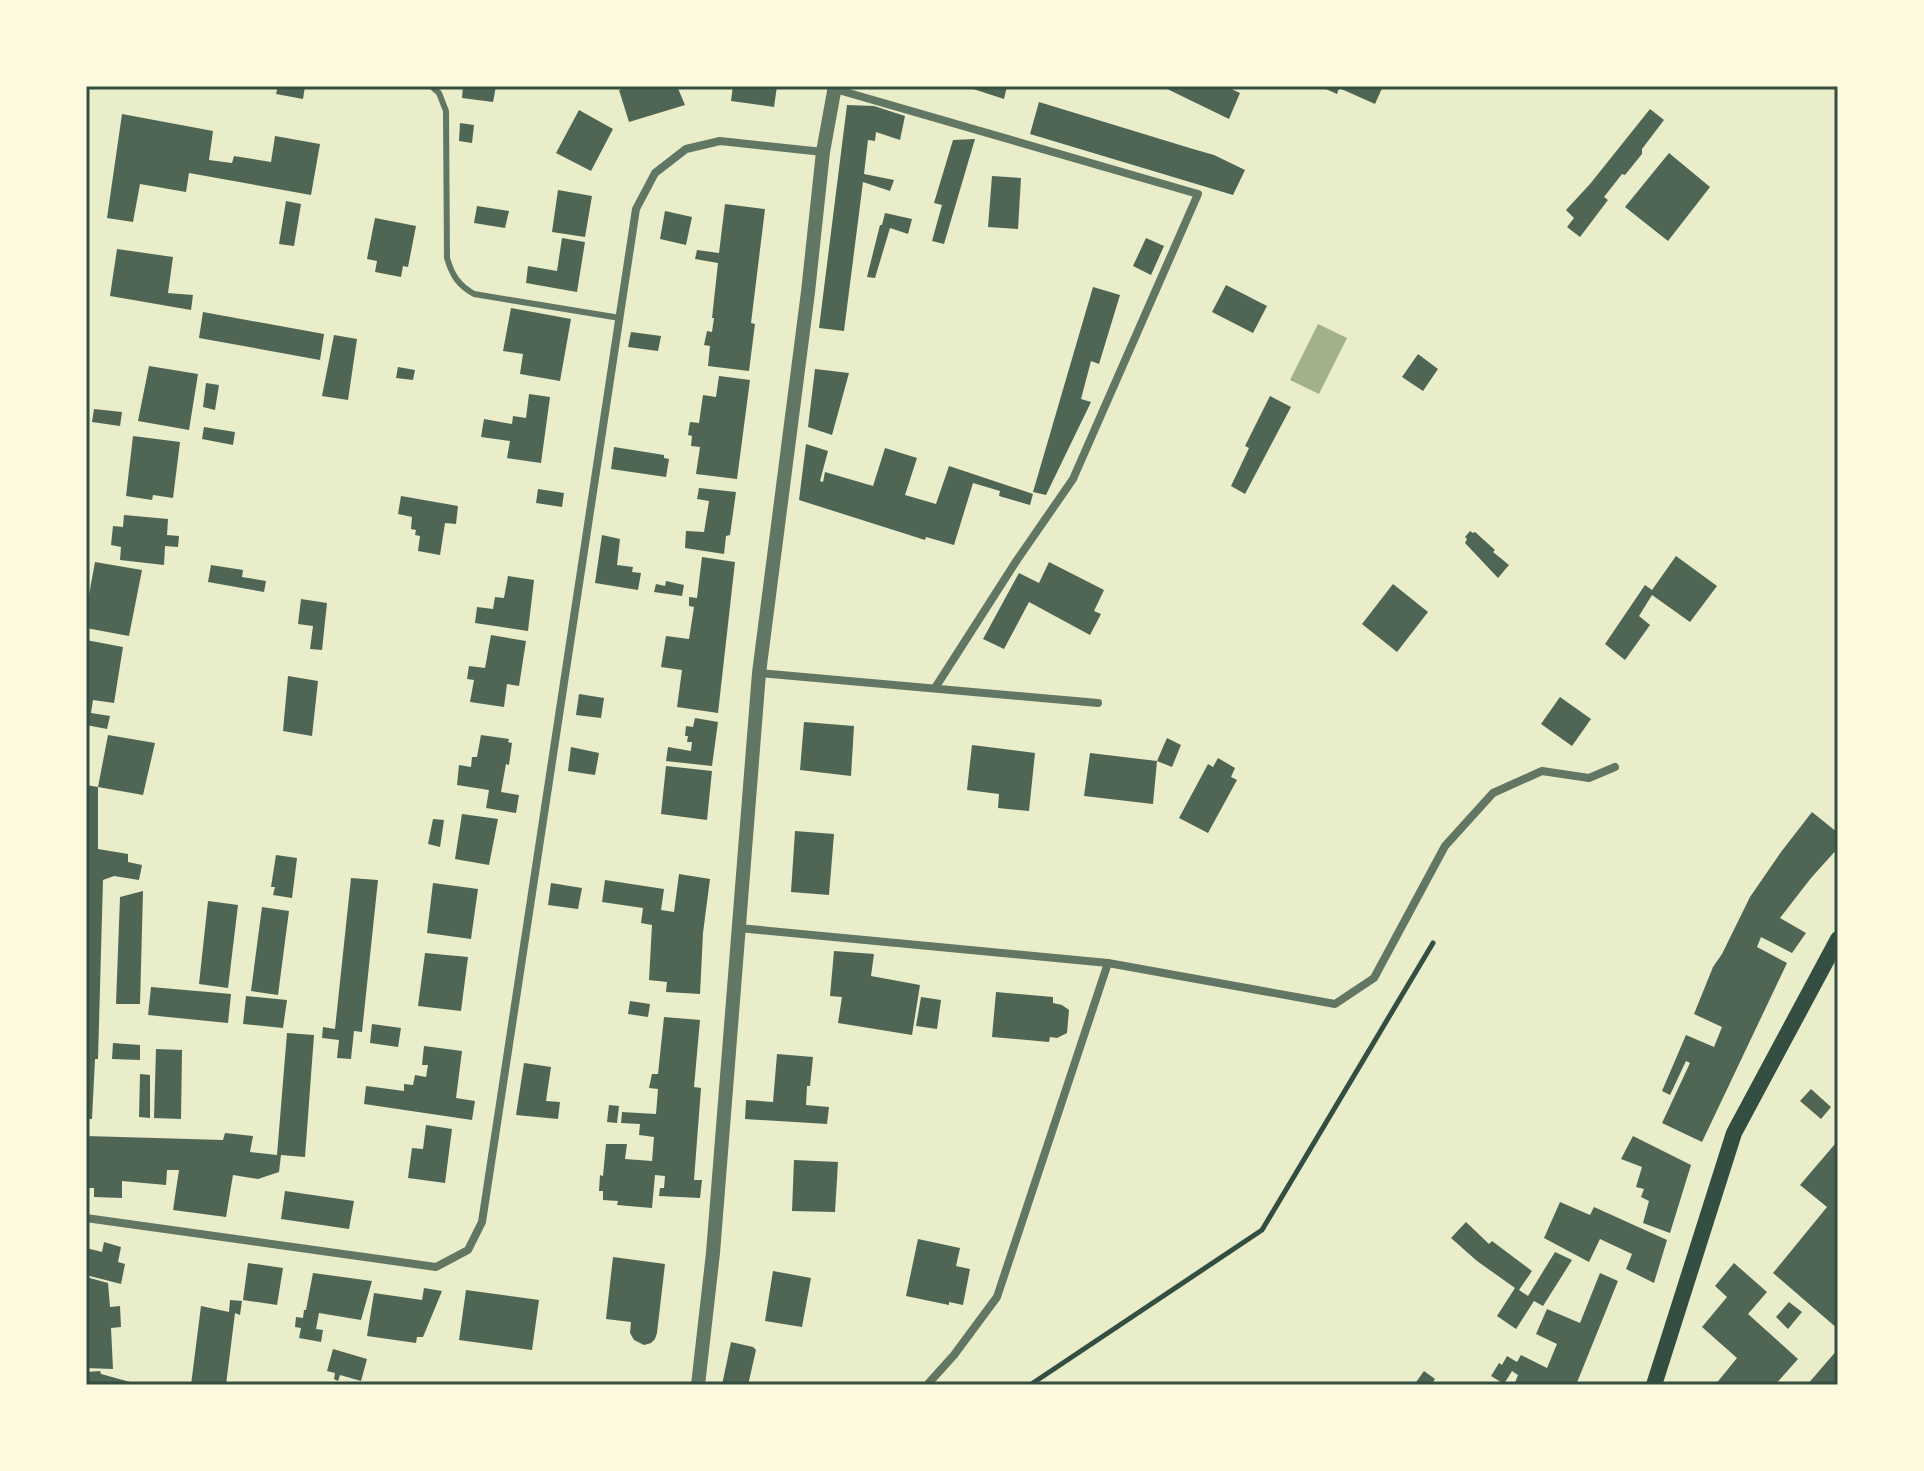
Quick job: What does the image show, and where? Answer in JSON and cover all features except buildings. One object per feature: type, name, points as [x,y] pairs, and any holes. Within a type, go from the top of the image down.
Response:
[{"type":"main road","points":[[1654,1385],[1734,1133],[1838,939]]},
{"type":"street","points":[[698,1385],[713,1253],[759,673],[823,152],[835,87],[1198,194],[1073,479],[935,688]]},
{"type":"street","points":[[86,1218],[436,1267],[468,1250],[482,1222],[636,209],[655,173],[686,149],[720,141],[823,152]]},
{"type":"street","points":[[759,673],[1098,703]]},
{"type":"street","points":[[739,928],[1108,963],[1335,1004],[1374,978],[1445,846],[1493,793],[1542,771],[1589,778],[1615,767]]},
{"type":"street","points":[[927,1385],[954,1355],[997,1297],[1108,963]]},
{"type":"lane","points":[[431,86],[439,93],[446,111],[447,258],[451,272],[461,287],[474,294],[620,318]]},
{"type":"path","points":[[1030,1385],[1262,1230],[1433,943]]},
{"type":"shaded area","points":[[1318,324],[1347,338],[1319,394],[1290,380]]}]
